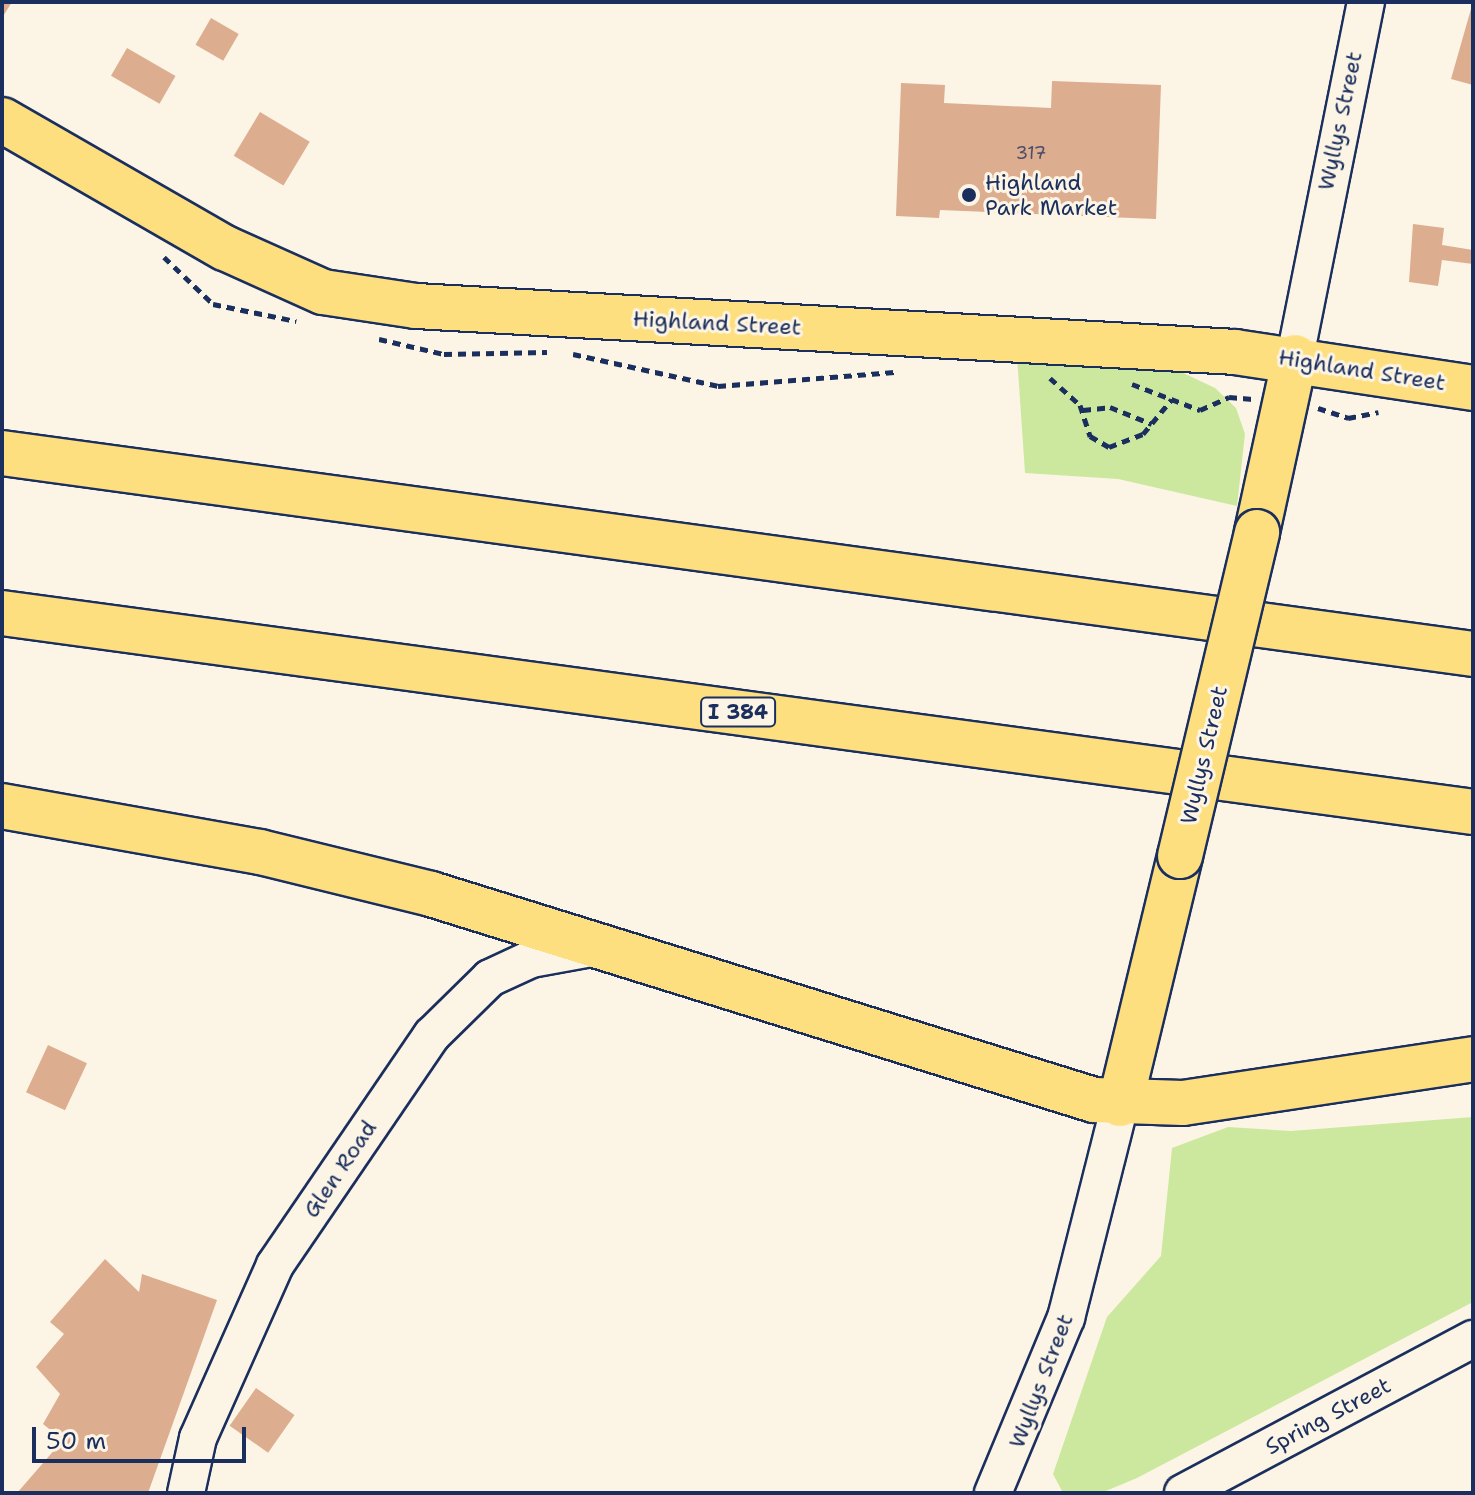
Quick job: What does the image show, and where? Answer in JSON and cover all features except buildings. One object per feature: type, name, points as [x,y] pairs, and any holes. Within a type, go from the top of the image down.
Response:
[{"type":"main road","name":"Highland Street","points":[[2,120],[225,248],[323,292],[416,306],[1295,357],[1473,388]]},
{"type":"main road","name":"Wyllys Street","points":[[1120,1104],[1257,532],[1295,357]]},
{"type":"main road","points":[[2,437],[83,463]]},
{"type":"main road","points":[[2,453],[1473,654]]},
{"type":"main road","name":"I 384","points":[[2,613],[1473,812]]},
{"type":"main road","points":[[2,806],[339,870],[602,946],[1038,1086],[1120,1104],[1217,1099],[1473,1059]]},
{"type":"street","name":"Wyllys Street","points":[[1295,357],[1366,2]]},
{"type":"street","name":"Glen Road","points":[[186,1493],[198,1438],[275,1265],[463,1000],[531,959],[602,946]]},
{"type":"street","name":"Wyllys Street","points":[[993,1493],[1066,1318],[1120,1104]]},
{"type":"street","name":"Spring Street","points":[[1183,1493],[1473,1339]]},
{"type":"path","points":[[1048,376],[1083,410],[1090,436],[1109,447],[1152,424],[1172,399]]},
{"type":"path","points":[[1083,410],[1110,407],[1152,424]]},
{"type":"green space","points":[[1017,356],[1177,370],[1215,388],[1236,408],[1245,434],[1237,506],[1118,479],[1025,473]]},
{"type":"green space","points":[[1473,1117],[1473,1302],[1137,1478],[1101,1493],[1063,1493],[1053,1474],[1107,1317],[1161,1256],[1172,1148],[1228,1127],[1291,1131]]},
{"type":"place","name":"Highland Park Market","points":[[969,195]]}]
